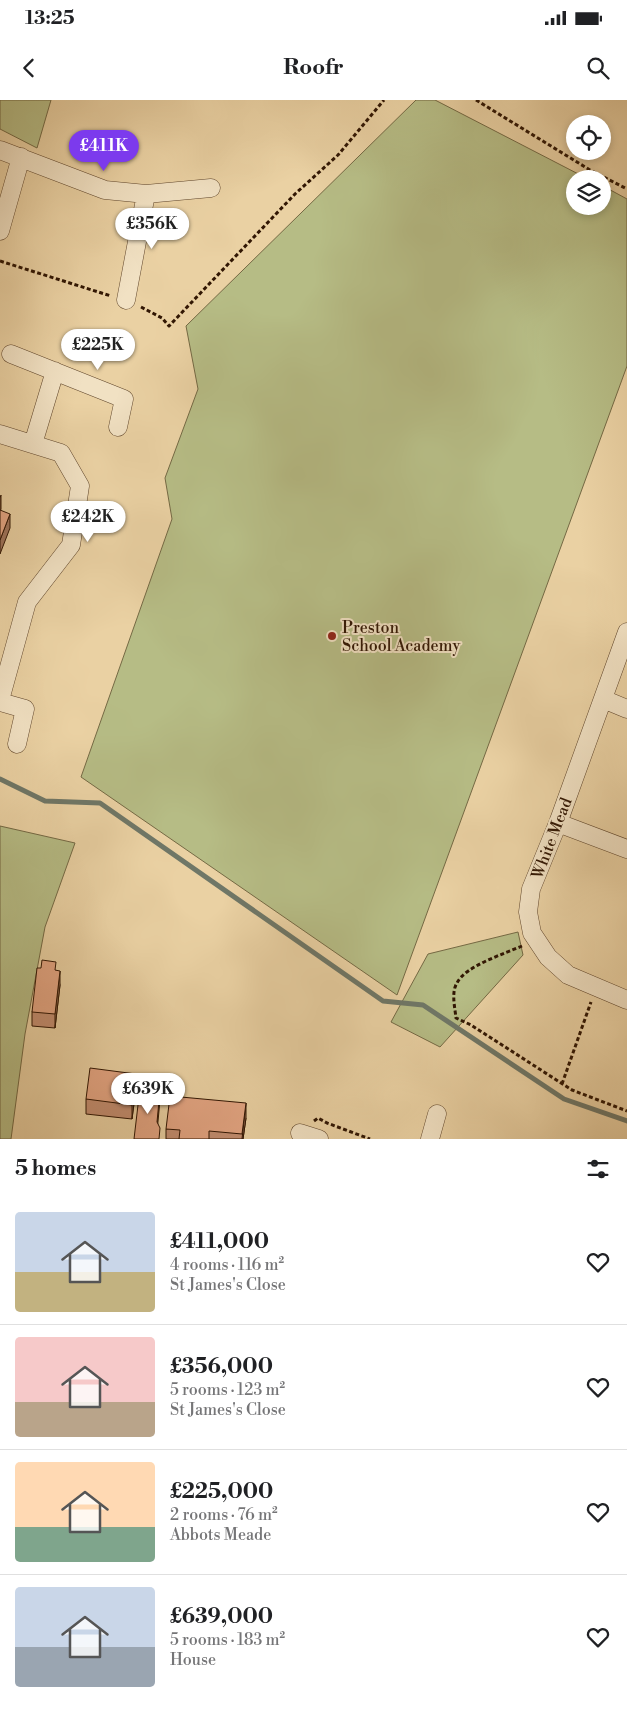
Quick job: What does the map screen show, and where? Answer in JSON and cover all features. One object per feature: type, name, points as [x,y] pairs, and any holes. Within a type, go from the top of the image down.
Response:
[{"type":"street","points":[[0,150],[105,190],[146,194],[211,188]]},
{"type":"street","points":[[0,231],[21,157]]},
{"type":"street","points":[[126,300],[146,194]]},
{"type":"street","points":[[11,354],[124,399],[118,427]]},
{"type":"street","points":[[33,444],[55,371]]},
{"type":"street","points":[[0,434],[61,453],[80,486],[71,545],[27,602],[0,701],[25,709],[17,744]]},
{"type":"street","name":"White Mead","points":[[627,632],[558,823],[531,889],[528,912],[532,933],[548,958],[568,975],[627,1000]]},
{"type":"street","points":[[602,699],[627,710]]},
{"type":"street","points":[[558,823],[627,849]]},
{"type":"street","points":[[430,1139],[438,1114]]},
{"type":"street","points":[[300,1133],[319,1139]]},
{"type":"path","points":[[0,261],[126,300],[162,318],[169,326],[295,194],[338,155],[384,100]]},
{"type":"path","points":[[476,100],[590,170],[627,189]]},
{"type":"path","points":[[536,939],[470,969],[456,983],[454,1000],[456,1018],[471,1025],[572,1090],[627,1111]]},
{"type":"path","points":[[562,1084],[596,987]]},
{"type":"green space","points":[[0,100],[51,100],[37,148],[0,129]]},
{"type":"green space","name":"Preston School Academy","points":[[416,100],[435,100],[571,170],[566,170],[566,215],[611,215],[611,190],[627,199],[627,366],[397,995],[81,777],[172,519],[165,478],[198,389],[186,326]]},
{"type":"green space","points":[[0,826],[75,843],[45,927],[25,1034],[11,1139],[0,1139]]},
{"type":"green space","points":[[518,932],[523,955],[440,1047],[391,1022],[428,954]]},
{"type":"building","points":[[0,510],[10,514],[0,540]]},
{"type":"building","points":[[42,960],[56,962],[55,970],[60,971],[55,1014],[32,1012],[37,968],[41,968]]},
{"type":"building","points":[[90,1068],[136,1074],[132,1105],[86,1099]]},
{"type":"building","points":[[140,1088],[160,1090],[157,1122],[160,1128],[159,1139],[134,1139]]},
{"type":"building","points":[[170,1096],[246,1103],[242,1134],[209,1131],[209,1139],[179,1139],[180,1130],[166,1129]]},
{"type":"waterway","points":[[0,779],[45,801],[100,803],[383,1001],[423,1005],[564,1099],[627,1121]]},
{"type":"place","name":"Preston School Academy","points":[[332,636]]}]
